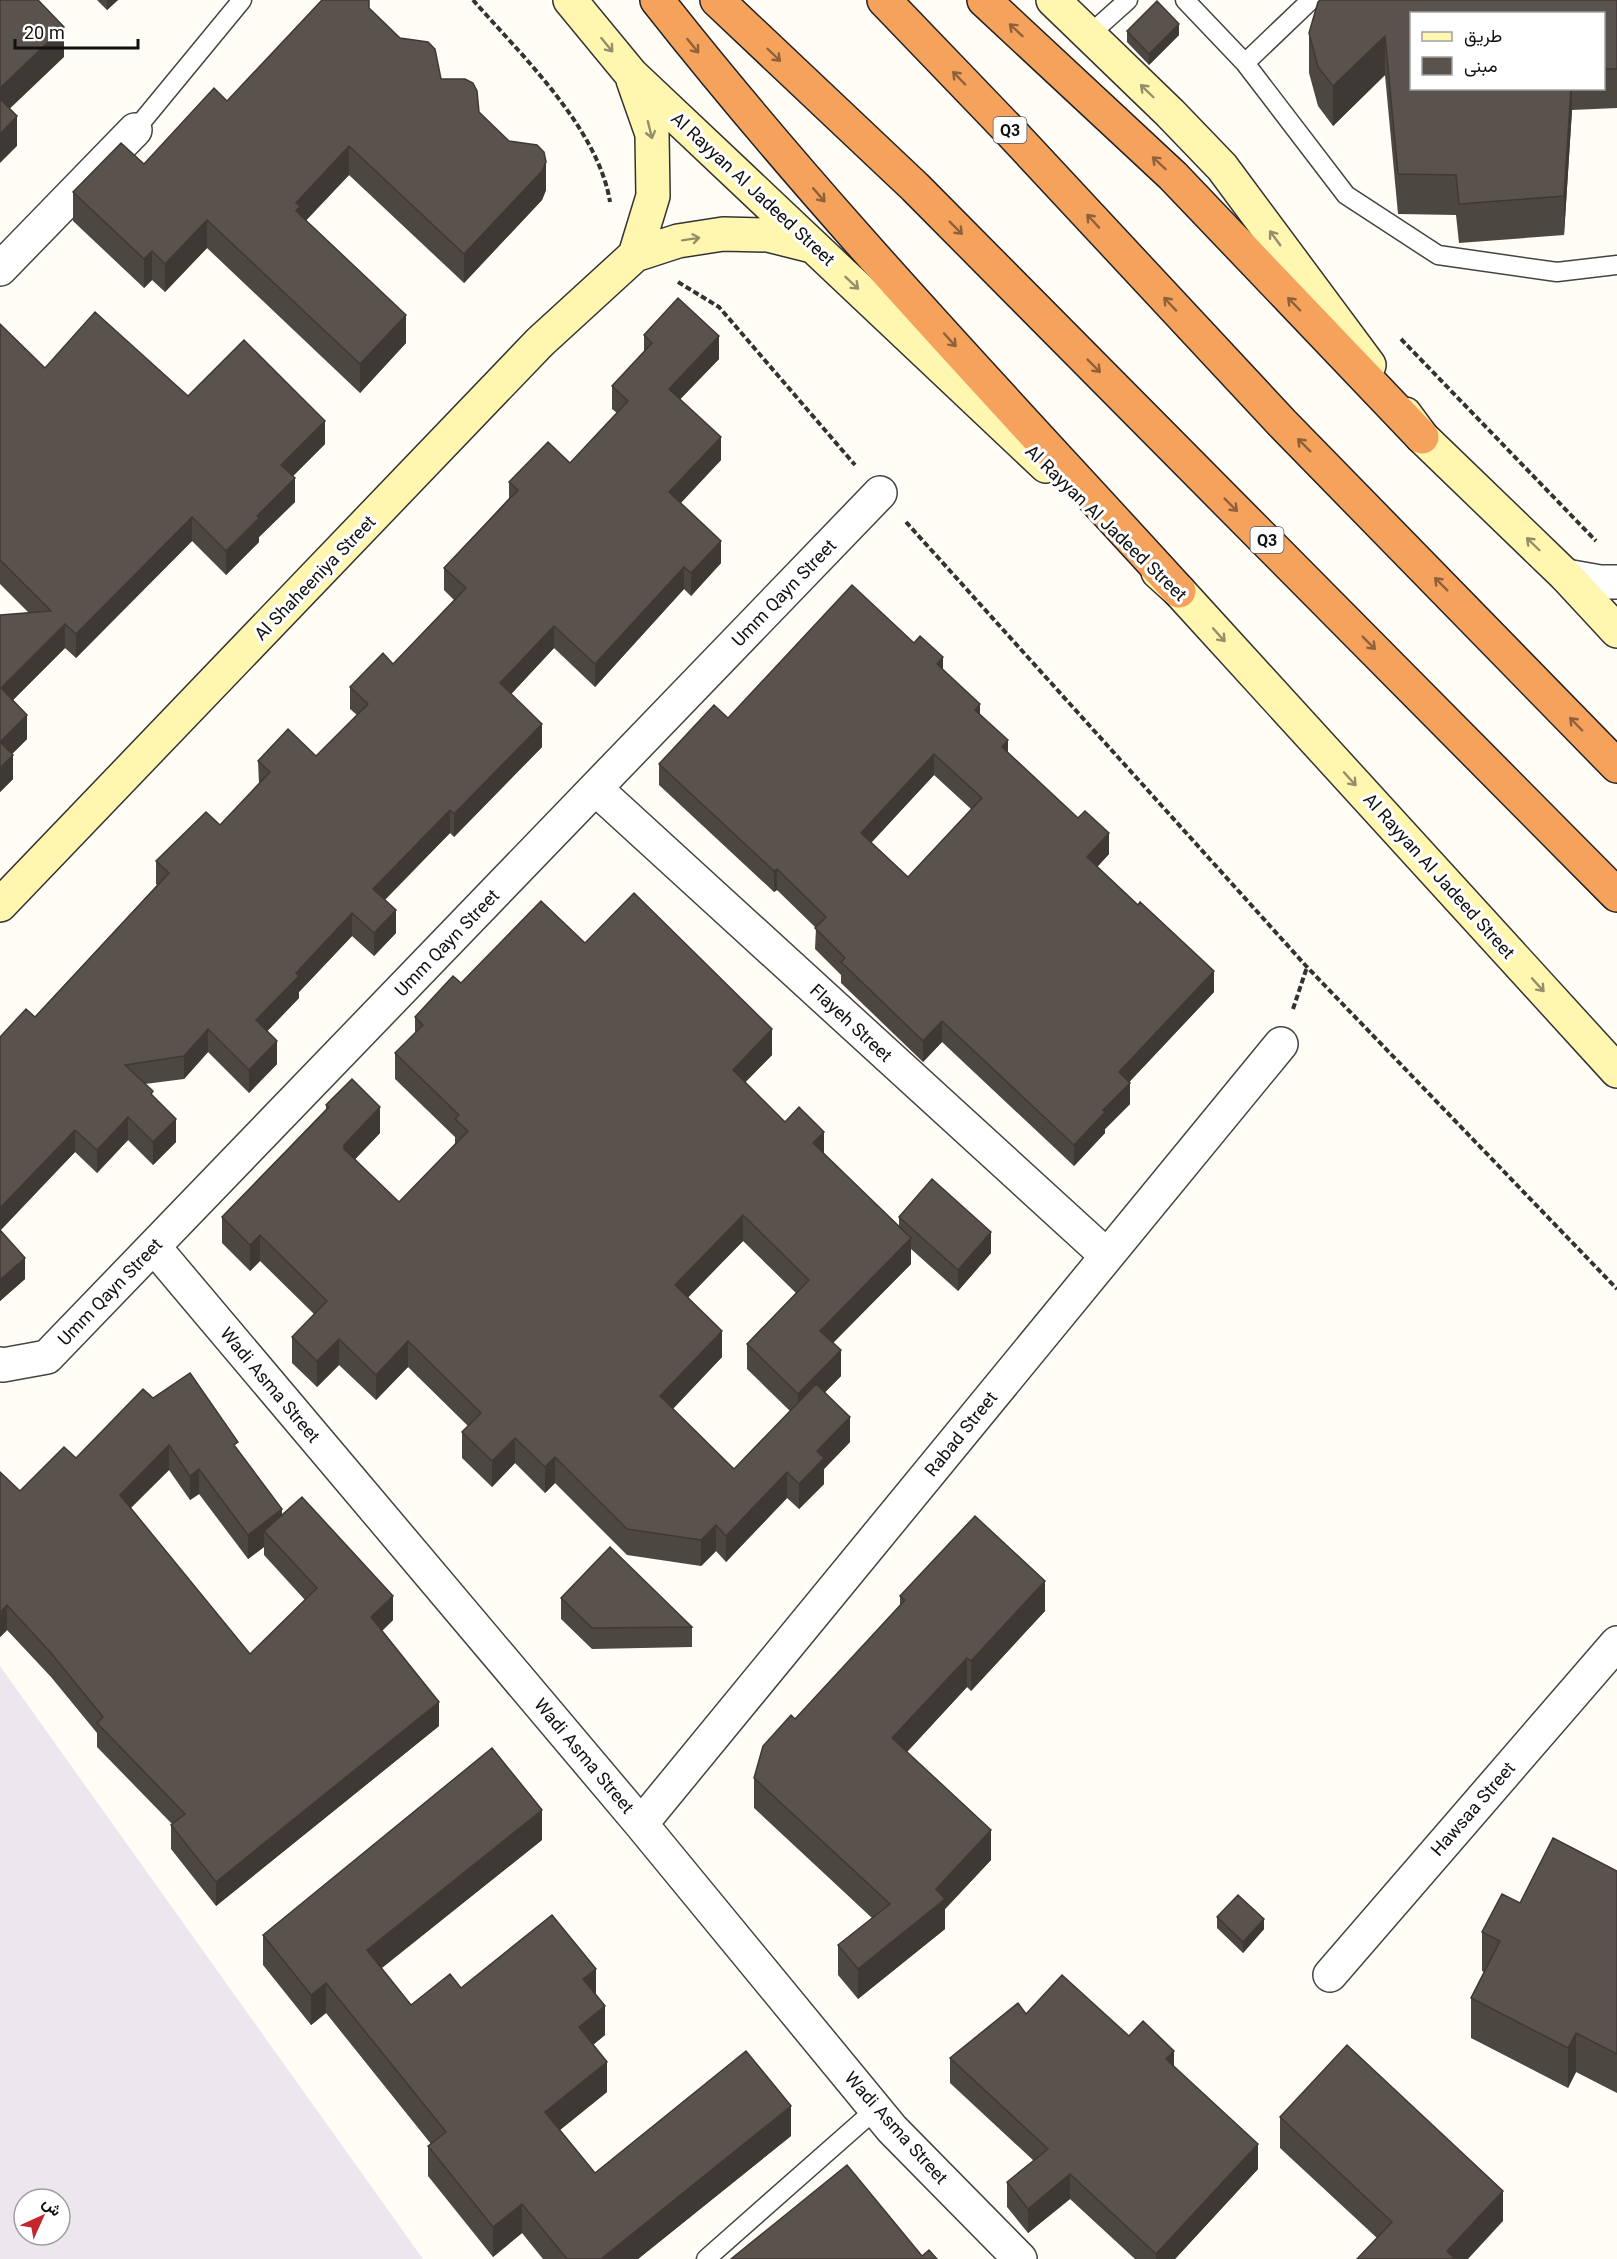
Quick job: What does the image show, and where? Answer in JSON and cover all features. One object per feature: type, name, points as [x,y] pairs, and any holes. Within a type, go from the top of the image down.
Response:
[{"type":"highway","points":[[657,0],[716,74],[842,221],[1179,591]]},
{"type":"highway","name":"Q3","points":[[717,0],[915,187],[1617,895]]},
{"type":"highway","name":"Q3","points":[[884,0],[1009,130],[1282,423],[1617,766]]},
{"type":"highway","points":[[984,0],[1173,176],[1422,437]]},
{"type":"street","name":"Al Rayyan Al Jadeed Street","points":[[570,0],[631,74],[1179,591],[1617,1071]]},
{"type":"street","points":[[1053,0],[1170,113],[1222,167],[1422,437],[1566,576],[1617,632]]},
{"type":"street","points":[[631,74],[652,134],[653,196],[635,255]]},
{"type":"street","points":[[4,258],[135,130]]},
{"type":"street","name":"Al Shaheeniya Street","points":[[0,905],[540,342],[635,255],[678,241],[723,234],[768,235],[812,246]]},
{"type":"street","name":"Umm Qayn Street","points":[[0,1364],[47,1357],[880,493]]},
{"type":"street","points":[[1566,576],[1600,582],[1617,582]]},
{"type":"street","name":"Flayeh Street","points":[[596,789],[1107,1256]]},
{"type":"street","name":"Rabad Street","points":[[641,1824],[1281,1044]]},
{"type":"street","name":"Wadi Asma Street","points":[[154,1247],[641,1824],[892,2129],[1020,2259]]},
{"type":"street","name":"Hawsaa Street","points":[[1330,1975],[1617,1643]]},
{"type":"lane","points":[[135,130],[242,0]]},
{"type":"lane","points":[[1089,35],[1128,0]]},
{"type":"lane","points":[[1185,0],[1245,63],[1346,195],[1438,255],[1557,272],[1617,266]]},
{"type":"lane","points":[[1245,63],[1311,0]]},
{"type":"lane","points":[[706,2259],[876,2109]]},
{"type":"path","points":[[473,0],[568,111],[596,157],[607,184],[613,218],[635,255],[719,307],[880,493],[1307,968],[1617,1289]]},
{"type":"shaded area","points":[[0,1666],[423,2259],[0,2259]]},
{"type":"building","points":[[0,0],[38,0],[64,27],[0,88]]},
{"type":"building","points":[[322,0],[369,0],[369,8],[400,38],[428,42],[435,49],[441,79],[465,79],[473,83],[477,91],[479,112],[509,141],[537,145],[544,152],[546,162],[542,171],[464,254],[349,146],[296,203],[300,206],[296,211],[406,315],[360,364],[207,220],[165,264],[152,251],[144,259],[73,192],[121,143],[144,164],[214,88],[227,101]]},
{"type":"building","points":[[1320,0],[1617,0],[1617,69],[1605,69],[1605,12],[1410,12],[1410,90],[1571,90],[1564,196],[1459,204],[1456,175],[1398,174],[1385,36],[1333,86],[1318,67],[1309,33]]},
{"type":"building","points":[[1157,1],[1179,24],[1149,54],[1127,31]]},
{"type":"building","points":[[0,99],[17,116],[0,134]]},
{"type":"building","points":[[678,298],[719,336],[669,389],[721,437],[669,492],[721,541],[691,573],[684,567],[595,664],[554,626],[500,683],[542,724],[454,814],[450,810],[373,889],[396,910],[374,933],[352,913],[296,973],[299,976],[256,1020],[277,1041],[249,1070],[208,1029],[184,1056],[125,1065],[153,1091],[151,1094],[176,1119],[153,1142],[128,1117],[97,1150],[75,1130],[0,1208],[0,1037],[26,1009],[35,1017],[169,873],[156,861],[206,812],[220,825],[270,772],[258,761],[288,729],[316,756],[368,704],[350,687],[383,653],[393,664],[466,588],[444,568],[518,490],[509,482],[548,442],[570,463],[628,401],[612,386],[652,343],[644,335]]},
{"type":"building","points":[[95,312],[188,396],[244,340],[325,421],[281,465],[295,478],[226,551],[192,517],[76,634],[65,624],[1,688],[27,715],[0,742],[0,615],[51,611],[0,560],[0,324],[45,368]]},
{"type":"building","points":[[852,585],[914,643],[920,636],[943,657],[937,664],[980,704],[975,710],[1008,740],[1002,747],[1078,818],[1085,811],[1109,833],[1087,857],[1138,905],[1140,902],[1214,971],[1119,1072],[1130,1083],[1103,1110],[1105,1112],[1074,1145],[942,1021],[923,1041],[841,962],[845,958],[815,928],[826,917],[777,869],[774,871],[659,764],[714,705],[728,718]],"holes":[[[934,754],[982,798],[908,877],[861,833]]]},
{"type":"building","points":[[0,742],[13,755],[0,768]]},
{"type":"building","points":[[634,893],[772,1029],[733,1070],[785,1122],[799,1107],[824,1132],[813,1143],[911,1238],[820,1331],[841,1350],[798,1394],[747,1344],[809,1280],[743,1215],[675,1285],[722,1331],[660,1396],[734,1469],[816,1384],[850,1417],[817,1451],[824,1458],[799,1484],[787,1472],[726,1536],[716,1525],[701,1540],[627,1529],[555,1457],[545,1467],[515,1438],[492,1461],[462,1432],[481,1413],[408,1341],[376,1375],[339,1339],[317,1361],[292,1337],[327,1301],[260,1235],[250,1245],[222,1217],[329,1107],[326,1105],[352,1079],[380,1107],[344,1145],[344,1149],[399,1202],[468,1131],[455,1119],[459,1115],[395,1053],[423,1025],[415,1017],[453,976],[461,983],[541,901],[585,943]]},
{"type":"building","points":[[932,1179],[991,1232],[958,1270],[899,1217]]},
{"type":"building","points":[[0,1230],[25,1258],[0,1280]]},
{"type":"building","points":[[190,1373],[238,1442],[234,1445],[282,1509],[248,1535],[199,1469],[190,1476],[169,1445],[120,1495],[250,1654],[317,1588],[264,1531],[302,1497],[393,1596],[371,1617],[439,1702],[216,1882],[171,1825],[185,1814],[97,1723],[103,1717],[51,1653],[7,1605],[0,1613],[0,1472],[20,1491],[64,1447],[76,1458],[143,1389],[153,1398]]},
{"type":"building","points":[[975,1516],[1045,1581],[971,1661],[967,1658],[892,1738],[991,1830],[936,1889],[945,1899],[858,1969],[838,1945],[890,1904],[754,1778],[763,1746],[791,1715],[795,1719],[905,1600],[900,1596]]},
{"type":"building","points":[[610,1547],[692,1627],[592,1628],[561,1598]]},
{"type":"building","points":[[492,1748],[542,1810],[367,1950],[411,2005],[450,1974],[461,1988],[552,1915],[596,1969],[583,1979],[605,2006],[579,2027],[607,2062],[545,2112],[595,2173],[746,2051],[791,2106],[601,2259],[567,2259],[522,2204],[493,2227],[428,2146],[446,2132],[326,1983],[311,1995],[263,1935]]},
{"type":"building","points":[[1553,1838],[1617,1871],[1617,2054],[1576,2033],[1568,2048],[1471,1998],[1500,1941],[1482,1932],[1502,1894],[1520,1903]]},
{"type":"building","points":[[1238,1895],[1264,1919],[1243,1942],[1217,1917]]},
{"type":"building","points":[[1062,1975],[1129,2036],[1143,2021],[1174,2051],[1166,2059],[1258,2144],[1156,2254],[1070,2174],[1028,2209],[1007,2182],[1048,2149],[950,2058],[1018,2003],[1026,2014]]},
{"type":"building","points":[[1347,2045],[1503,2191],[1447,2251],[1455,2259],[1357,2259],[1392,2222],[1280,2117]]},
{"type":"building","points":[[847,2165],[922,2256],[929,2250],[937,2259],[731,2259]]}]
